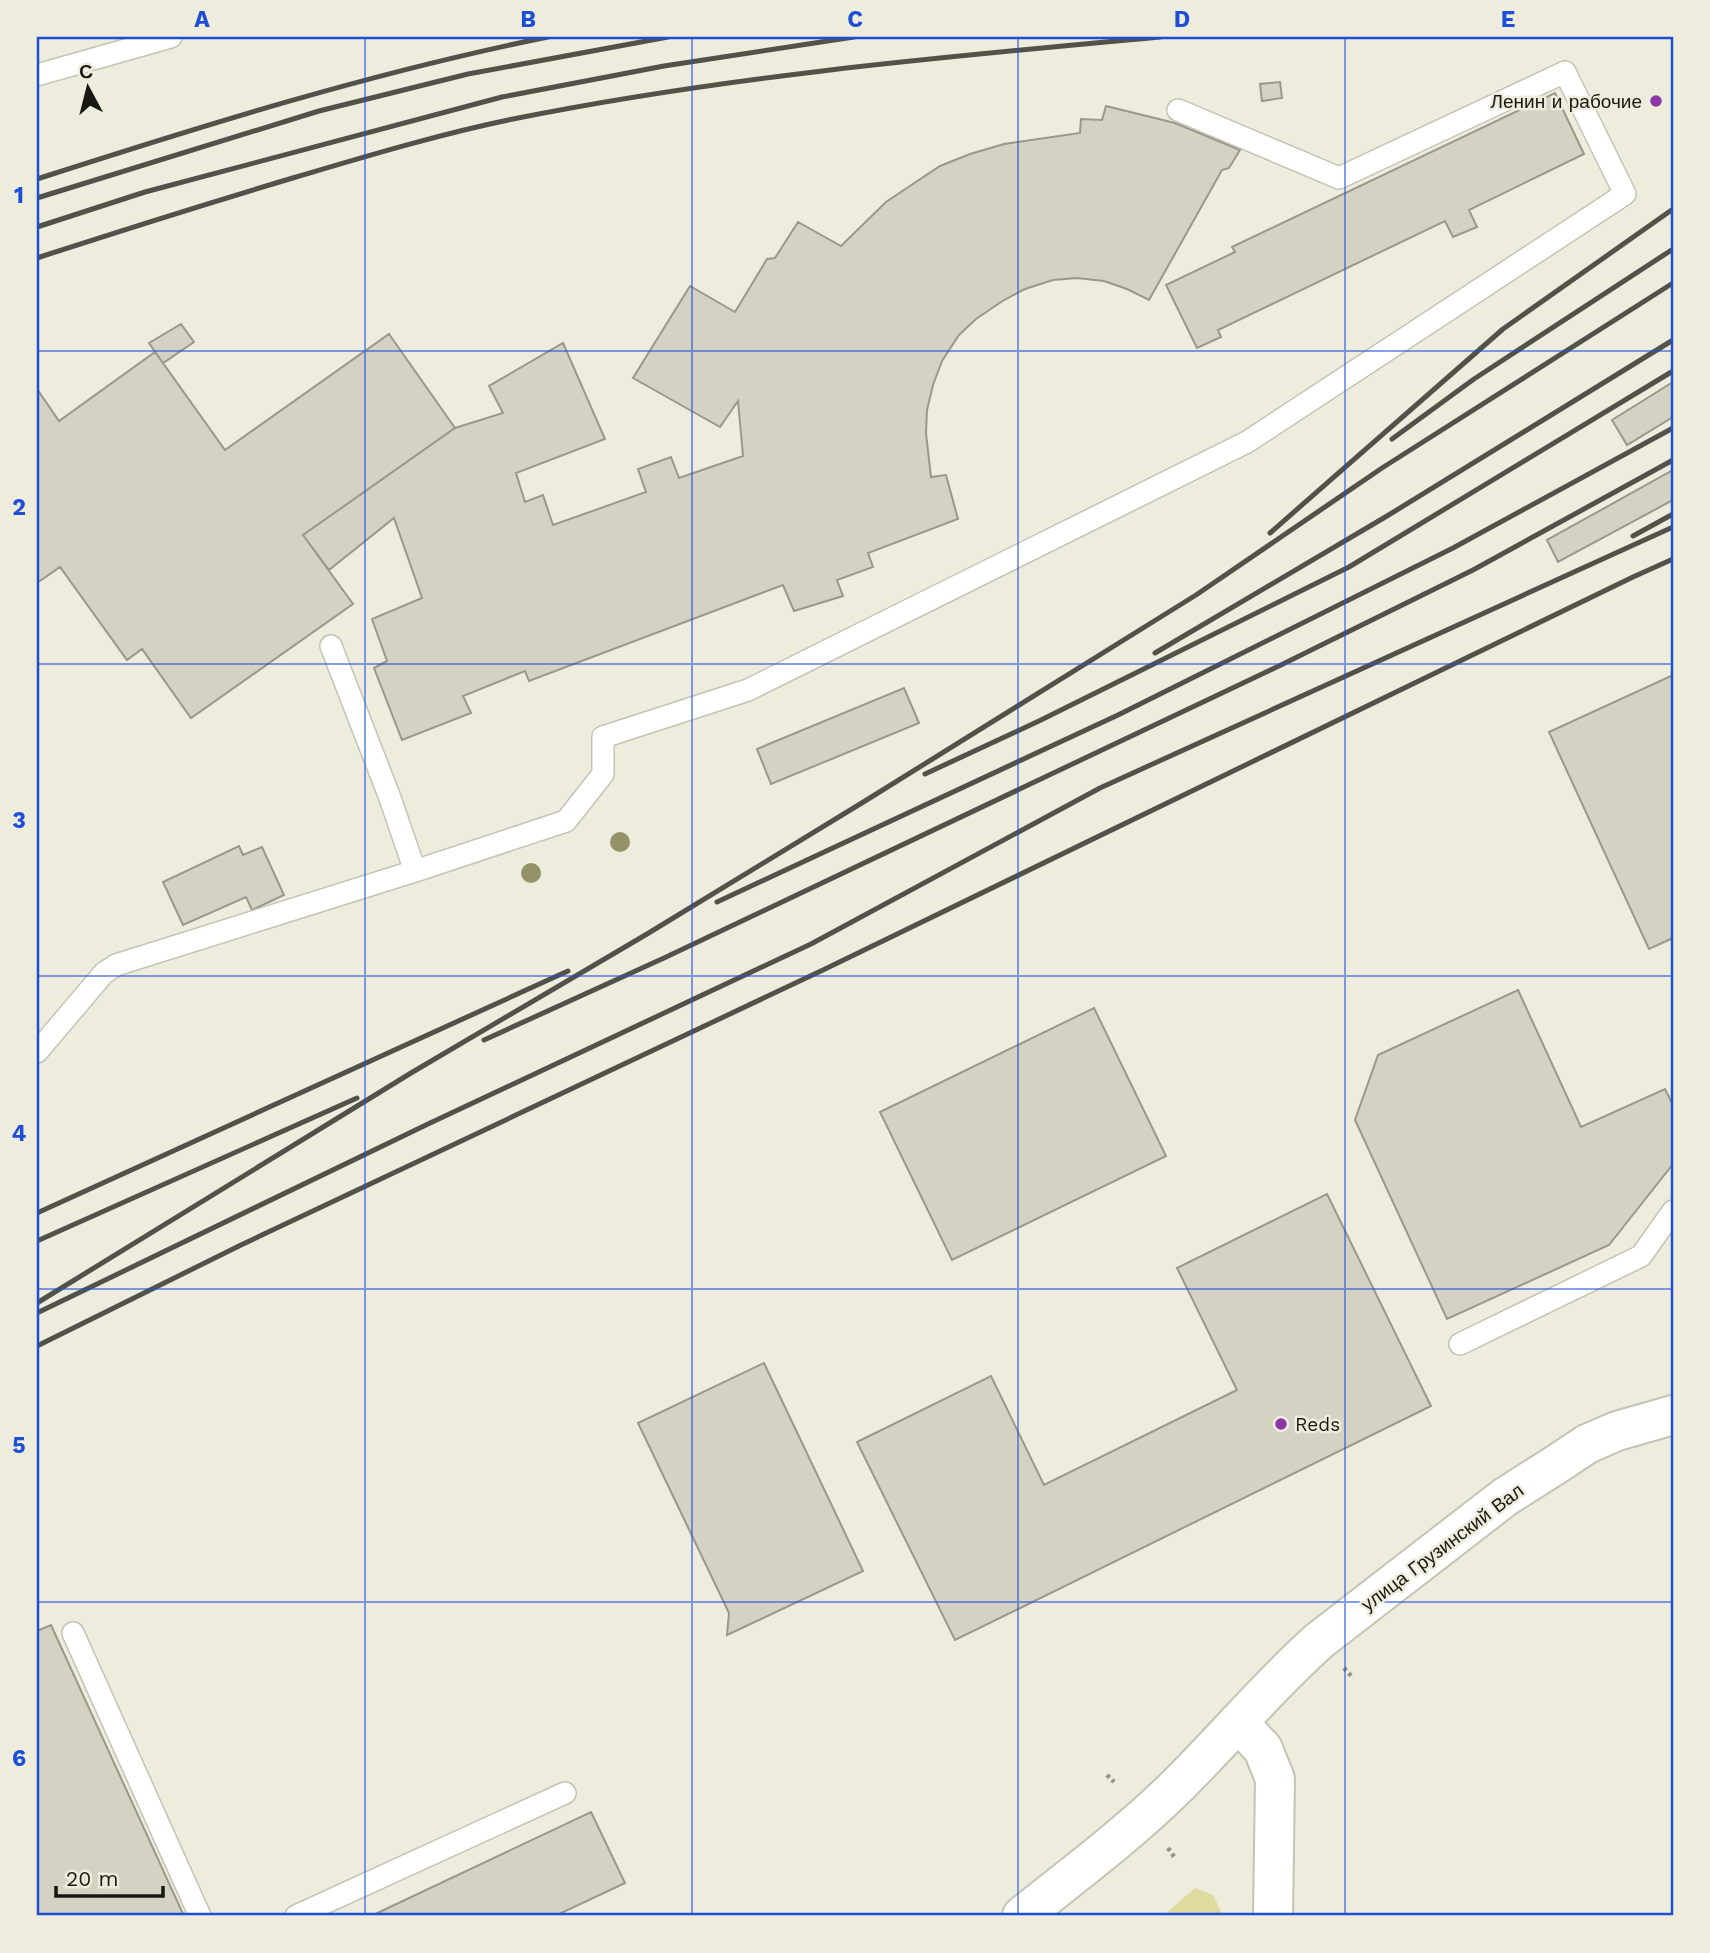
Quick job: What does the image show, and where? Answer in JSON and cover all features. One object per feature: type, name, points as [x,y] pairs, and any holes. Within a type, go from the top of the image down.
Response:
[{"type":"main road","name":"улица Грузинский Вал","points":[[1022,1916],[1143,1818],[1293,1663],[1505,1497],[1587,1444],[1617,1431],[1673,1415]]},
{"type":"main road","points":[[1238,1722],[1263,1749],[1275,1779],[1273,1916]]},
{"type":"lane","points":[[37,75],[171,37]]},
{"type":"lane","points":[[37,1052],[104,973],[116,965],[566,821],[603,774],[603,737],[748,690],[1247,442],[1625,194],[1565,72],[1339,178],[1178,110]]},
{"type":"lane","points":[[331,646],[415,870]]},
{"type":"lane","points":[[1460,1345],[1641,1256],[1673,1211]]},
{"type":"lane","points":[[73,1633],[200,1916]]},
{"type":"lane","points":[[296,1916],[565,1794]]},
{"type":"path","points":[[1344,1668],[1353,1678]]},
{"type":"path","points":[[1107,1775],[1114,1783]]},
{"type":"path","points":[[1168,1848],[1175,1858]]},
{"type":"shaded area","points":[[1195,1888],[1213,1895],[1223,1916],[1163,1916]]},
{"type":"building","points":[[1280,82],[1282,98],[1262,101],[1260,84]]},
{"type":"building","points":[[1555,93],[1584,154],[1469,210],[1477,227],[1453,237],[1445,221],[1218,330],[1221,337],[1197,348],[1166,285],[1235,252],[1232,247]]},
{"type":"building","points":[[1106,106],[1175,123],[1240,150],[1229,168],[1222,170],[1149,300],[1104,281],[1077,278],[1053,280],[1025,289],[1004,300],[976,319],[959,335],[942,361],[933,385],[927,410],[926,433],[931,477],[946,475],[958,519],[868,553],[873,567],[837,580],[843,596],[794,611],[783,585],[529,681],[525,671],[463,696],[471,713],[402,740],[374,668],[387,661],[372,619],[422,598],[394,518],[329,570],[303,535],[455,428],[503,413],[489,386],[563,343],[605,439],[516,473],[525,502],[543,495],[553,525],[646,492],[638,469],[671,457],[679,478],[743,456],[738,401],[720,427],[633,378],[690,286],[735,312],[767,259],[775,258],[798,222],[841,246],[886,202],[940,166],[1004,144],[1080,133],[1081,119],[1102,120]]},
{"type":"building","points":[[181,324],[194,342],[163,363],[149,343]]},
{"type":"building","points":[[389,334],[455,428],[303,535],[353,604],[191,718],[142,649],[127,660],[60,567],[37,583],[37,389],[59,421],[155,352],[225,450]]},
{"type":"building","points":[[1673,382],[1673,417],[1627,445],[1612,420]]},
{"type":"building","points":[[1673,470],[1673,500],[1558,562],[1547,540]]},
{"type":"building","points":[[1673,675],[1673,938],[1649,949],[1549,732]]},
{"type":"building","points":[[904,688],[919,723],[771,784],[757,749]]},
{"type":"building","points":[[239,846],[243,855],[262,847],[284,895],[252,910],[246,897],[183,925],[163,882]]},
{"type":"building","points":[[1518,990],[1581,1127],[1665,1089],[1673,1105],[1673,1164],[1609,1245],[1447,1319],[1355,1120],[1378,1055]]},
{"type":"building","points":[[1094,1008],[1166,1156],[952,1260],[880,1112]]},
{"type":"building","name":"Reds","points":[[1327,1194],[1431,1406],[955,1640],[857,1442],[991,1376],[1044,1485],[1237,1390],[1177,1268]]},
{"type":"building","points":[[764,1363],[863,1571],[727,1635],[729,1613],[638,1423]]},
{"type":"building","points":[[51,1625],[184,1916],[37,1916],[37,1631]]},
{"type":"building","points":[[591,1812],[625,1883],[555,1916],[371,1916]]},
{"type":"railway","points":[[37,179],[354,83],[548,37]]},
{"type":"railway","points":[[37,198],[319,111],[468,74],[668,37]]},
{"type":"railway","points":[[37,227],[145,192],[502,97],[664,66],[854,37]]},
{"type":"railway","points":[[37,258],[350,161],[513,119],[754,79],[917,60],[1160,37]]},
{"type":"railway","points":[[1270,533],[1503,329],[1673,209]]},
{"type":"railway","points":[[1392,439],[1474,379],[1673,249]]},
{"type":"railway","points":[[37,1303],[411,1073],[865,801],[1196,595],[1382,468],[1673,283]]},
{"type":"railway","points":[[1155,653],[1387,516],[1673,340]]},
{"type":"railway","points":[[925,774],[1041,720],[1349,567],[1673,371]]},
{"type":"railway","points":[[717,902],[1118,715],[1453,548],[1673,428]]},
{"type":"railway","points":[[484,1040],[664,958],[1283,664],[1473,570],[1673,460]]},
{"type":"railway","points":[[1633,536],[1673,514]]},
{"type":"railway","points":[[37,1313],[428,1124],[811,944],[1100,788],[1673,527]]},
{"type":"railway","points":[[37,1346],[241,1245],[823,970],[1673,559]]},
{"type":"railway","points":[[37,1213],[568,971]]},
{"type":"railway","points":[[37,1241],[357,1098]]},
{"type":"place","name":"Ленин и рабочие","points":[[1656,101]]},
{"type":"place","name":"Reds","points":[[1281,1424]]}]
